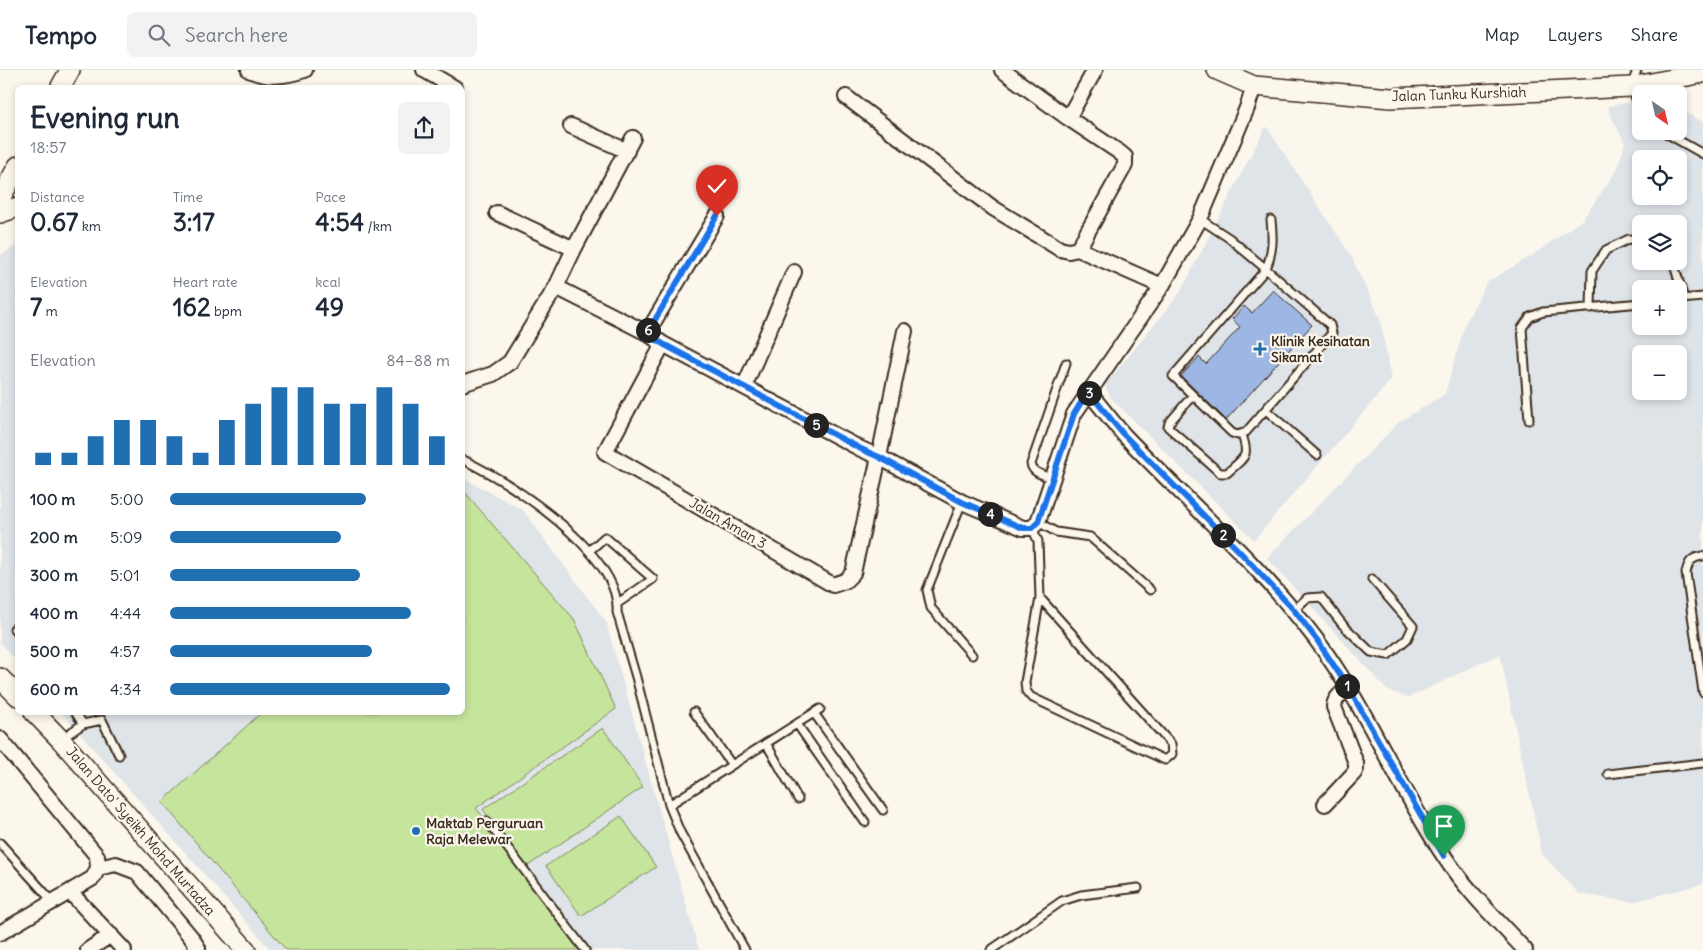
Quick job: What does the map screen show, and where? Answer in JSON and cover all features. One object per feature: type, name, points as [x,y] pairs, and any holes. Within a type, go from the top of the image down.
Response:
[{"type":"main road","points":[[62,85],[70,70]]},
{"type":"main road","name":"Jalan Tunku Kurshiah","points":[[1217,70],[1254,86],[1391,98],[1703,73]]},
{"type":"main road","points":[[0,199],[15,173]]},
{"type":"main road","points":[[0,214],[15,208]]},
{"type":"main road","points":[[0,678],[15,693]]},
{"type":"main road","name":"Jalan Dato' Syeikh Mohd Murtadza","points":[[37,715],[246,950]]},
{"type":"street","points":[[249,70],[260,75],[276,76],[305,70]]},
{"type":"street","points":[[424,70],[450,85]]},
{"type":"street","points":[[1002,70],[1125,157],[1125,165],[1078,249]]},
{"type":"street","points":[[1068,118],[1095,70]]},
{"type":"street","points":[[556,287],[647,333],[663,344],[962,502],[1023,528],[1035,525],[1074,414],[1162,286],[1200,219],[1247,108],[1254,86]]},
{"type":"street","points":[[846,97],[993,208],[1060,249],[1069,251],[1078,249],[1162,286]]},
{"type":"street","points":[[571,126],[627,152]]},
{"type":"street","points":[[465,383],[493,374],[510,362],[556,287],[633,138]]},
{"type":"street","points":[[497,213],[574,249]]},
{"type":"street","points":[[647,333],[717,216]]},
{"type":"street","points":[[744,387],[794,272]]},
{"type":"street","points":[[879,457],[905,331]]},
{"type":"street","name":"Jalan Aman 3","points":[[663,344],[605,452],[833,584],[845,581],[853,573],[879,457]]},
{"type":"street","points":[[1088,391],[1123,434],[1240,552],[1294,610],[1317,640],[1348,687],[1444,856],[1468,889],[1525,950]]},
{"type":"street","points":[[1325,804],[1354,773],[1356,768],[1356,763],[1334,707],[1334,702],[1348,687]]},
{"type":"street","points":[[0,739],[97,856],[98,868],[93,878],[0,933]]},
{"type":"street","points":[[98,868],[116,864],[137,872],[191,937],[198,950]]},
{"type":"street","points":[[70,892],[124,950]]},
{"type":"street","points":[[88,950],[111,935]]},
{"type":"lane","points":[[1678,140],[1703,154]]},
{"type":"lane","points":[[1200,219],[1230,238],[1330,325],[1332,333],[1242,435]]},
{"type":"lane","points":[[1242,435],[1232,433],[1173,376],[1266,270],[1271,258],[1273,242],[1271,220]]},
{"type":"lane","points":[[1591,308],[1592,271],[1606,250],[1628,238],[1632,239]]},
{"type":"lane","points":[[1687,298],[1703,297]]},
{"type":"lane","points":[[1529,420],[1522,328],[1530,317],[1543,312],[1632,304]]},
{"type":"lane","points":[[1053,478],[1035,472],[1031,464],[1066,363]]},
{"type":"lane","points":[[1192,396],[1169,422],[1168,427],[1220,473],[1227,473],[1246,454],[1247,449],[1242,435]]},
{"type":"lane","points":[[1266,410],[1317,455]]},
{"type":"lane","points":[[465,461],[518,490],[553,517],[589,551],[611,582],[618,603],[617,612],[669,805],[680,832],[745,950]]},
{"type":"lane","points":[[962,502],[927,590],[931,608],[972,654]]},
{"type":"lane","points":[[1040,598],[1171,744],[1172,754],[1165,760],[1031,698],[1026,691],[1025,682],[1040,598],[1038,541],[1035,525],[1056,532],[1090,537],[1150,590]]},
{"type":"lane","points":[[589,551],[605,537],[653,579],[618,603]]},
{"type":"lane","points":[[1703,556],[1692,559],[1686,573],[1703,692]]},
{"type":"lane","points":[[1294,610],[1307,598],[1321,597],[1343,625],[1371,652],[1388,655],[1407,639],[1414,626],[1372,579]]},
{"type":"lane","points":[[669,805],[817,711],[883,810]]},
{"type":"lane","points":[[694,712],[732,765]]},
{"type":"lane","points":[[77,715],[83,724]]},
{"type":"lane","points":[[60,739],[83,724],[102,720],[119,755]]},
{"type":"lane","points":[[797,724],[865,822]]},
{"type":"lane","points":[[766,744],[798,800]]},
{"type":"lane","points":[[1608,774],[1703,763]]},
{"type":"lane","points":[[486,821],[586,950]]},
{"type":"lane","points":[[0,843],[53,902]]},
{"type":"lane","points":[[993,950],[1062,901],[1081,895],[1138,888]]},
{"type":"shaded area","points":[[1632,102],[1632,140],[1688,140],[1688,114],[1703,122],[1703,884],[1633,902],[1579,894],[1542,854],[1500,654],[1408,698],[1387,690],[1267,558],[1399,422],[1445,394],[1465,324],[1487,282],[1533,255],[1583,219],[1617,170],[1625,143],[1610,114],[1608,106]]},
{"type":"shaded area","name":"Klinik Kesihatan Sikamat","points":[[1266,126],[1350,254],[1380,318],[1391,380],[1254,540],[1111,398],[1105,385],[1180,293]]},
{"type":"shaded area","points":[[15,246],[15,660],[0,642],[0,256]]},
{"type":"shaded area","name":"Maktab Perguruan Raja Melewar","points":[[465,479],[523,510],[606,622],[699,950],[271,950],[64,715],[465,715]]},
{"type":"green space","name":"Maktab Perguruan Raja Melewar","points":[[465,492],[574,619],[616,709],[476,808],[591,950],[286,950],[162,802],[259,715],[465,715]]},
{"type":"green space","points":[[603,728],[643,787],[525,868],[483,809]]},
{"type":"green space","points":[[621,816],[656,867],[581,916],[546,866]]},
{"type":"building","points":[[1273,290],[1312,325],[1226,420],[1181,376],[1199,357],[1206,364],[1240,327],[1232,319],[1244,306],[1252,313]]},
{"type":"place","name":"Klinik Kesihatan Sikamat","points":[[1260,349]]},
{"type":"place","name":"Maktab Perguruan Raja Melewar","points":[[416,831]]},
{"type":"route","points":[[717,216],[647,333],[663,344],[962,502],[1023,528],[1032,528],[1038,522],[1074,414],[1088,391],[1123,434],[1240,552],[1294,610],[1317,640],[1348,687],[1444,856]]}]
